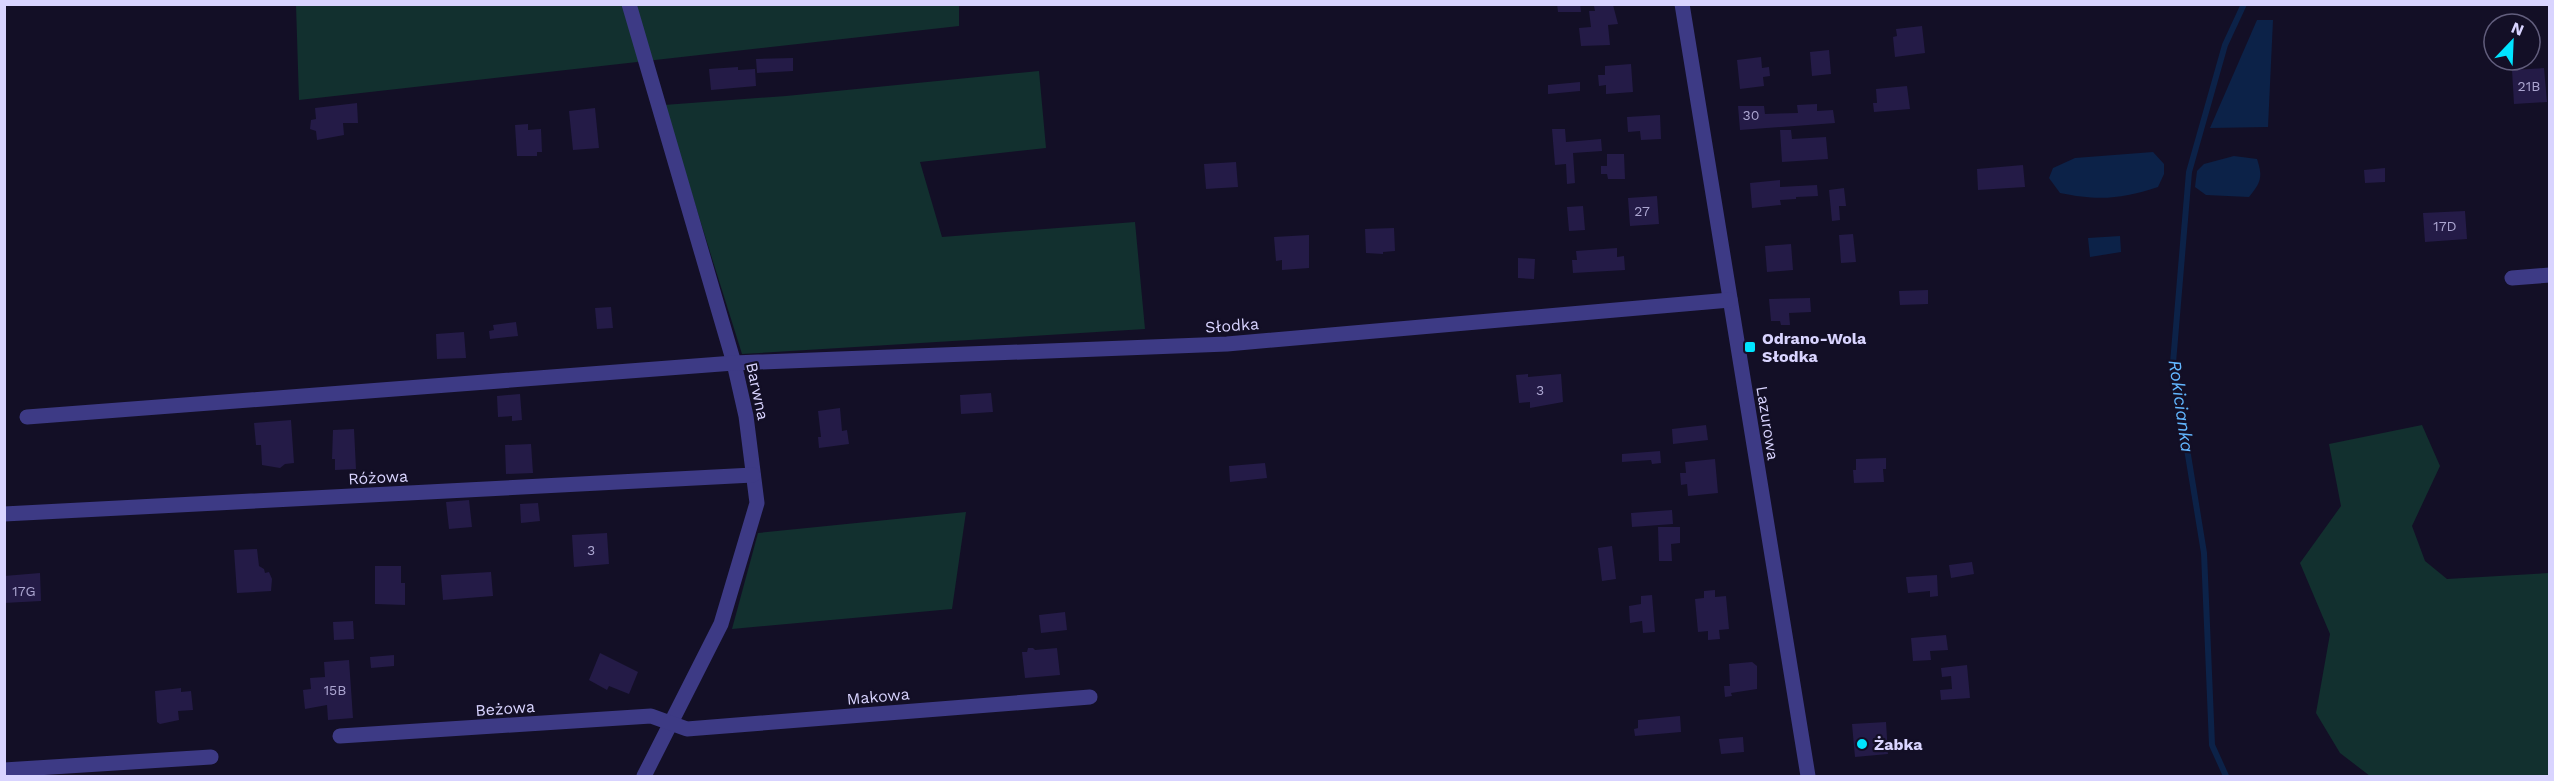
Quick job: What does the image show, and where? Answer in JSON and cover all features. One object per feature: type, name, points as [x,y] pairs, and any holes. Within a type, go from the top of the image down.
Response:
[{"type":"street","name":"Barwna","points":[[629,4],[734,363],[746,416],[757,502],[721,624],[644,777]]},
{"type":"street","name":"Lazurowa","points":[[1682,4],[1808,777]]},
{"type":"street","points":[[2512,278],[2550,275]]},
{"type":"street","name":"Słodka","points":[[27,417],[734,363],[1227,344],[1730,300]]},
{"type":"street","name":"Różowa","points":[[4,514],[753,475]]},
{"type":"street","name":"Makowa","points":[[671,724],[687,729],[1090,697]]},
{"type":"street","name":"Beżowa","points":[[340,736],[651,716],[671,724]]},
{"type":"street","points":[[4,770],[211,757]]},
{"type":"green space","points":[[959,4],[959,26],[299,100],[296,5]]},
{"type":"green space","points":[[1039,71],[1046,148],[920,162],[942,237],[1135,222],[1145,329],[742,354],[664,105],[786,96]]},
{"type":"green space","points":[[2422,425],[2440,466],[2412,526],[2425,561],[2447,579],[2549,573],[2549,776],[2370,776],[2340,753],[2316,713],[2330,634],[2300,563],[2341,506],[2329,444]]},
{"type":"green space","points":[[966,512],[952,609],[732,629],[758,533]]},
{"type":"water","points":[[2257,20],[2273,20],[2268,127],[2210,128]]},
{"type":"water","points":[[2153,152],[2164,164],[2164,174],[2158,187],[2133,194],[2098,198],[2060,193],[2049,178],[2053,168],[2075,158]]},
{"type":"water","points":[[2234,156],[2257,159],[2260,179],[2249,197],[2206,195],[2195,187],[2197,171],[2204,164]]},
{"type":"water","points":[[2120,236],[2121,252],[2090,257],[2088,238]]},
{"type":"building","points":[[1557,4],[1580,4],[1581,12],[1558,12]]},
{"type":"building","points":[[1613,5],[1618,24],[1608,25],[1610,45],[1581,46],[1579,28],[1591,27],[1589,11],[1595,11],[1594,6]]},
{"type":"building","points":[[1922,26],[1925,53],[1895,57],[1893,37],[1897,36],[1896,29]]},
{"type":"building","points":[[1829,50],[1831,74],[1812,76],[1810,52]]},
{"type":"building","points":[[1761,57],[1762,68],[1769,67],[1770,76],[1763,77],[1764,86],[1740,89],[1737,60]]},
{"type":"building","points":[[793,58],[793,71],[757,73],[756,59]]},
{"type":"building","points":[[1631,64],[1633,92],[1606,94],[1606,85],[1599,86],[1598,75],[1605,75],[1605,66]]},
{"type":"building","points":[[738,67],[738,70],[755,69],[756,86],[711,90],[709,69]]},
{"type":"building","points":[[2544,68],[2547,102],[2514,104],[2512,72],[2542,72]]},
{"type":"building","points":[[1580,82],[1580,91],[1548,94],[1548,85]]},
{"type":"building","points":[[1907,86],[1910,109],[1874,112],[1873,103],[1877,103],[1876,89]]},
{"type":"building","points":[[357,103],[358,123],[343,123],[344,135],[317,140],[316,131],[310,129],[311,120],[316,119],[315,108]]},
{"type":"building","points":[[1817,104],[1817,111],[1833,110],[1835,123],[1740,130],[1738,106],[1764,106],[1765,114],[1798,113],[1797,105]]},
{"type":"building","points":[[595,108],[599,148],[573,150],[569,111]]},
{"type":"building","points":[[1660,115],[1661,139],[1641,140],[1640,131],[1628,132],[1627,117]]},
{"type":"building","points":[[528,124],[528,130],[541,129],[542,152],[537,152],[537,156],[517,156],[515,125]]},
{"type":"building","points":[[1552,129],[1565,129],[1566,142],[1601,139],[1602,151],[1573,153],[1575,183],[1567,184],[1566,164],[1555,165]]},
{"type":"building","points":[[1780,130],[1791,130],[1792,139],[1826,137],[1828,159],[1782,162]]},
{"type":"building","points":[[1607,154],[1624,154],[1625,179],[1608,179],[1607,174],[1601,174],[1601,166],[1607,166]]},
{"type":"building","points":[[1236,162],[1238,187],[1206,189],[1204,164]]},
{"type":"building","points":[[2023,165],[2025,187],[1978,190],[1977,169]]},
{"type":"building","points":[[2385,168],[2385,182],[2365,183],[2364,170]]},
{"type":"building","points":[[1780,180],[1780,187],[1817,185],[1818,196],[1796,197],[1796,199],[1780,200],[1781,205],[1752,208],[1750,183]]},
{"type":"building","points":[[1844,188],[1846,206],[1839,206],[1840,220],[1832,221],[1829,190]]},
{"type":"building","points":[[1657,196],[1659,224],[1630,226],[1628,198]]},
{"type":"building","points":[[1583,206],[1585,230],[1569,231],[1567,207]]},
{"type":"building","points":[[2465,211],[2467,239],[2425,242],[2423,213]]},
{"type":"building","points":[[1394,228],[1395,251],[1383,252],[1383,254],[1366,253],[1365,229]]},
{"type":"building","points":[[1853,234],[1856,262],[1841,263],[1839,235]]},
{"type":"building","points":[[1309,235],[1309,268],[1282,270],[1282,260],[1276,261],[1274,237]]},
{"type":"building","points":[[1791,244],[1793,270],[1767,272],[1765,246]]},
{"type":"building","points":[[1617,248],[1617,257],[1624,256],[1625,270],[1573,273],[1572,260],[1577,260],[1576,251]]},
{"type":"building","points":[[1518,258],[1535,259],[1534,279],[1518,278]]},
{"type":"building","points":[[1928,290],[1928,304],[1900,305],[1899,291]]},
{"type":"building","points":[[1810,298],[1811,312],[1789,313],[1790,325],[1781,325],[1780,321],[1771,321],[1769,299]]},
{"type":"building","points":[[611,307],[613,328],[597,329],[595,308]]},
{"type":"building","points":[[516,322],[518,336],[490,339],[489,331],[494,330],[493,325]]},
{"type":"building","points":[[464,332],[466,358],[437,359],[436,334]]},
{"type":"building","points":[[1528,374],[1528,377],[1561,374],[1563,402],[1530,408],[1530,402],[1519,403],[1516,375]]},
{"type":"building","points":[[991,393],[993,412],[961,414],[960,395]]},
{"type":"building","points":[[520,394],[522,420],[512,421],[512,416],[498,417],[497,396]]},
{"type":"building","points":[[840,408],[842,431],[847,430],[849,444],[819,448],[818,437],[821,437],[818,411]]},
{"type":"building","points":[[291,420],[294,463],[285,464],[280,468],[262,465],[261,445],[256,445],[254,423]]},
{"type":"building","points":[[1706,425],[1708,440],[1673,444],[1672,429]]},
{"type":"building","points":[[354,429],[356,469],[335,470],[335,459],[332,459],[333,430]]},
{"type":"building","points":[[531,444],[533,473],[506,474],[505,445]]},
{"type":"building","points":[[1660,451],[1661,463],[1652,464],[1651,460],[1622,462],[1622,454]]},
{"type":"building","points":[[1886,458],[1886,469],[1883,469],[1884,482],[1854,483],[1853,470],[1856,470],[1856,459]]},
{"type":"building","points":[[1715,459],[1718,493],[1688,496],[1687,484],[1681,485],[1680,473],[1686,473],[1685,462]]},
{"type":"building","points":[[1265,463],[1267,478],[1230,482],[1229,466]]},
{"type":"building","points":[[469,500],[472,527],[449,529],[446,502]]},
{"type":"building","points":[[538,503],[540,521],[521,523],[520,504]]},
{"type":"building","points":[[1672,510],[1673,524],[1632,527],[1631,513]]},
{"type":"building","points":[[1658,527],[1680,527],[1680,543],[1671,544],[1672,561],[1659,561]]},
{"type":"building","points":[[607,533],[609,564],[574,567],[572,535]]},
{"type":"building","points":[[1612,546],[1616,579],[1602,581],[1598,548]]},
{"type":"building","points":[[257,549],[259,566],[264,569],[265,573],[269,572],[272,579],[271,591],[237,593],[234,550]]},
{"type":"building","points":[[1972,562],[1974,574],[1951,578],[1949,565]]},
{"type":"building","points":[[375,566],[401,566],[401,583],[405,583],[405,605],[375,604]]},
{"type":"building","points":[[491,572],[493,596],[443,600],[441,575]]},
{"type":"building","points":[[40,573],[41,601],[4,603],[4,576]]},
{"type":"building","points":[[1937,575],[1938,596],[1930,597],[1930,591],[1908,593],[1906,577]]},
{"type":"building","points":[[1715,590],[1715,597],[1726,596],[1729,629],[1719,630],[1720,639],[1708,640],[1708,631],[1698,632],[1695,599],[1704,598],[1704,591]]},
{"type":"building","points":[[1652,595],[1655,632],[1643,633],[1642,621],[1630,623],[1629,606],[1641,604],[1641,596]]},
{"type":"building","points":[[1065,612],[1067,630],[1041,633],[1039,615]]},
{"type":"building","points":[[353,621],[354,639],[334,640],[333,622]]},
{"type":"building","points":[[1946,635],[1948,650],[1930,651],[1931,660],[1913,661],[1911,638]]},
{"type":"building","points":[[1028,648],[1035,650],[1057,648],[1060,675],[1025,678],[1022,652],[1027,652]]},
{"type":"building","points":[[600,653],[638,672],[629,694],[609,686],[607,690],[589,680]]},
{"type":"building","points":[[394,655],[394,666],[371,668],[370,657]]},
{"type":"building","points":[[349,660],[353,718],[328,720],[327,705],[305,709],[303,690],[311,689],[310,678],[325,677],[324,662]]},
{"type":"building","points":[[1752,662],[1757,666],[1757,689],[1731,693],[1732,696],[1725,697],[1724,686],[1730,686],[1729,664]]},
{"type":"building","points":[[1967,665],[1970,698],[1941,700],[1940,690],[1952,689],[1951,676],[1942,677],[1941,668]]},
{"type":"building","points":[[181,688],[181,692],[191,691],[193,710],[178,711],[179,720],[160,724],[157,722],[155,691]]},
{"type":"building","points":[[1680,716],[1681,732],[1635,736],[1634,729],[1638,728],[1638,720]]},
{"type":"building","points":[[1886,722],[1888,754],[1855,757],[1852,724]]},
{"type":"building","points":[[1743,737],[1744,752],[1721,754],[1719,739]]},
{"type":"waterway","name":"Rokicianka","points":[[2226,776],[2212,745],[2204,553],[2173,363],[2189,172],[2225,45],[2244,4]]},
{"type":"place","name":"Odrano-Wola Słodka","points":[[1750,347]]},
{"type":"place","name":"Żabka","points":[[1862,744]]}]
